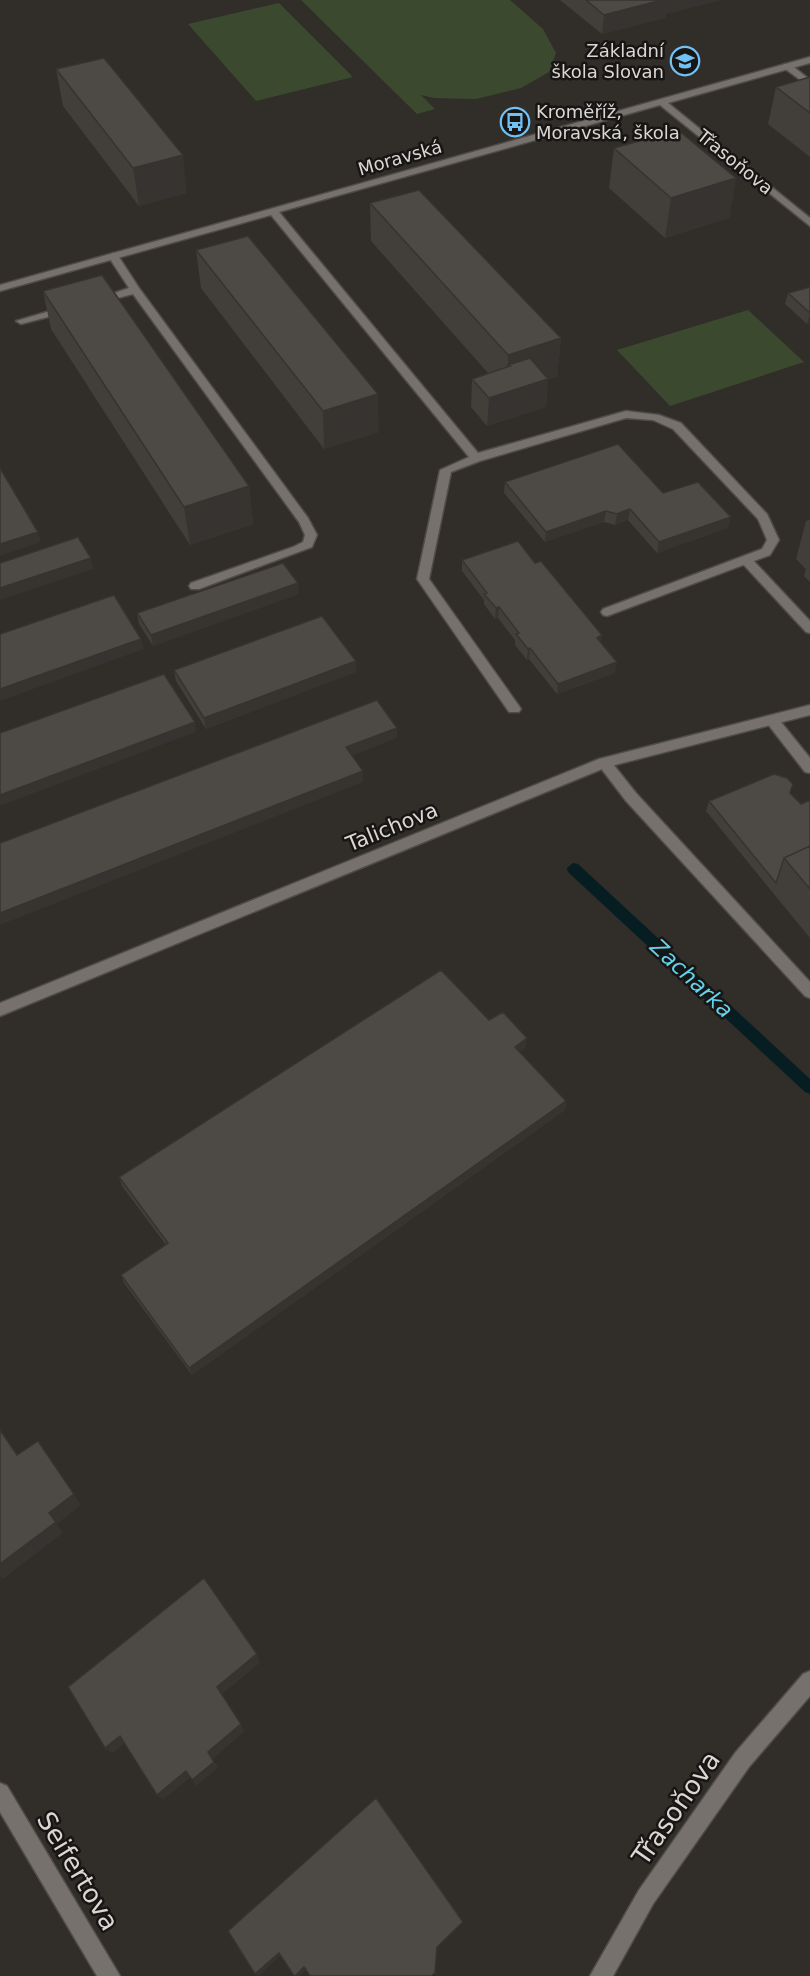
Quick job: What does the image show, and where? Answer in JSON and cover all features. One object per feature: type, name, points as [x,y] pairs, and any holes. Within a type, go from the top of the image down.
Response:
[{"type":"street","name":"Moravská","points":[[0,288],[810,60]]},
{"type":"street","points":[[788,66],[810,84]]},
{"type":"street","name":"Třasoňova","points":[[660,101],[810,223]]},
{"type":"street","points":[[273,211],[476,458]]},
{"type":"street","points":[[113,256],[135,290],[248,441],[304,521],[311,535],[308,544],[297,550],[195,586]]},
{"type":"street","points":[[21,321],[135,290]]},
{"type":"street","points":[[514,709],[423,579],[447,470],[476,458],[626,414],[655,417],[678,426],[764,518],[773,540],[766,552],[607,612]]},
{"type":"street","points":[[746,560],[810,629]]},
{"type":"street","name":"Talichova","points":[[0,1010],[604,762],[810,710]]},
{"type":"street","points":[[772,720],[810,768]]},
{"type":"street","points":[[604,762],[631,797],[810,992]]},
{"type":"street","name":"Třasoňova","points":[[601,1976],[646,1897],[742,1760],[810,1681]]},
{"type":"street","name":"Seifertova","points":[[0,1793],[109,1976]]},
{"type":"green space","points":[[301,0],[510,0],[543,29],[556,53],[549,72],[521,88],[476,99],[434,98],[421,95],[435,109],[417,114]]},
{"type":"green space","points":[[279,3],[353,77],[256,101],[188,24]]},
{"type":"green space","points":[[748,310],[804,362],[670,406],[617,350]]},
{"type":"building","points":[[586,0],[662,0],[604,15]]},
{"type":"building","points":[[104,58],[183,155],[133,168],[56,69]]},
{"type":"building","points":[[810,77],[810,113],[776,87]]},
{"type":"building","points":[[678,130],[736,178],[671,198],[614,148]]},
{"type":"building","points":[[419,190],[561,338],[508,355],[370,203]]},
{"type":"building","points":[[248,236],[378,394],[323,411],[196,250]]},
{"type":"building","points":[[102,275],[249,486],[184,507],[43,291]]},
{"type":"building","points":[[810,287],[810,313],[788,293]]},
{"type":"building","points":[[530,358],[548,379],[489,398],[472,379],[510,366],[508,365]]},
{"type":"building","points":[[618,444],[663,493],[698,482],[731,517],[659,542],[630,509],[617,514],[606,511],[546,532],[505,482]]},
{"type":"building","points":[[0,468],[38,532],[0,544]]},
{"type":"building","points":[[78,537],[91,558],[0,588],[0,563]]},
{"type":"building","points":[[518,541],[535,563],[541,561],[602,635],[597,638],[617,662],[558,684],[530,648],[528,649],[499,607],[496,608],[484,594],[487,593],[462,560]]},
{"type":"building","points":[[283,563],[298,583],[151,635],[137,613]]},
{"type":"building","points":[[114,595],[141,639],[0,689],[0,634]]},
{"type":"building","points":[[322,616],[356,661],[204,718],[174,670]]},
{"type":"building","points":[[164,674],[195,722],[0,795],[0,733]]},
{"type":"building","points":[[377,700],[397,728],[346,747],[363,771],[0,913],[0,843]]},
{"type":"building","points":[[774,774],[787,778],[793,784],[790,793],[801,804],[810,800],[810,846],[784,858],[776,883],[709,801]]},
{"type":"building","points":[[810,846],[810,889],[784,858]]},
{"type":"building","points":[[441,970],[489,1020],[503,1012],[527,1038],[515,1047],[566,1101],[189,1368],[121,1275],[168,1243],[119,1177]]},
{"type":"building","points":[[0,1430],[17,1455],[38,1441],[74,1494],[49,1513],[56,1522],[0,1564]]},
{"type":"building","points":[[204,1578],[257,1654],[217,1687],[241,1724],[208,1752],[214,1762],[192,1780],[186,1771],[157,1795],[120,1736],[105,1748],[68,1687]]},
{"type":"building","points":[[376,1798],[463,1922],[437,1947],[435,1973],[431,1976],[310,1976],[304,1967],[294,1976],[279,1953],[255,1974],[228,1931]]},
{"type":"waterway","name":"Zacharka","points":[[573,868],[810,1088]]},
{"type":"place","name":"Základní škola Slovan","points":[[685,61]]},
{"type":"place","name":"Kroměříž, Moravská, škola","points":[[515,122]]}]
